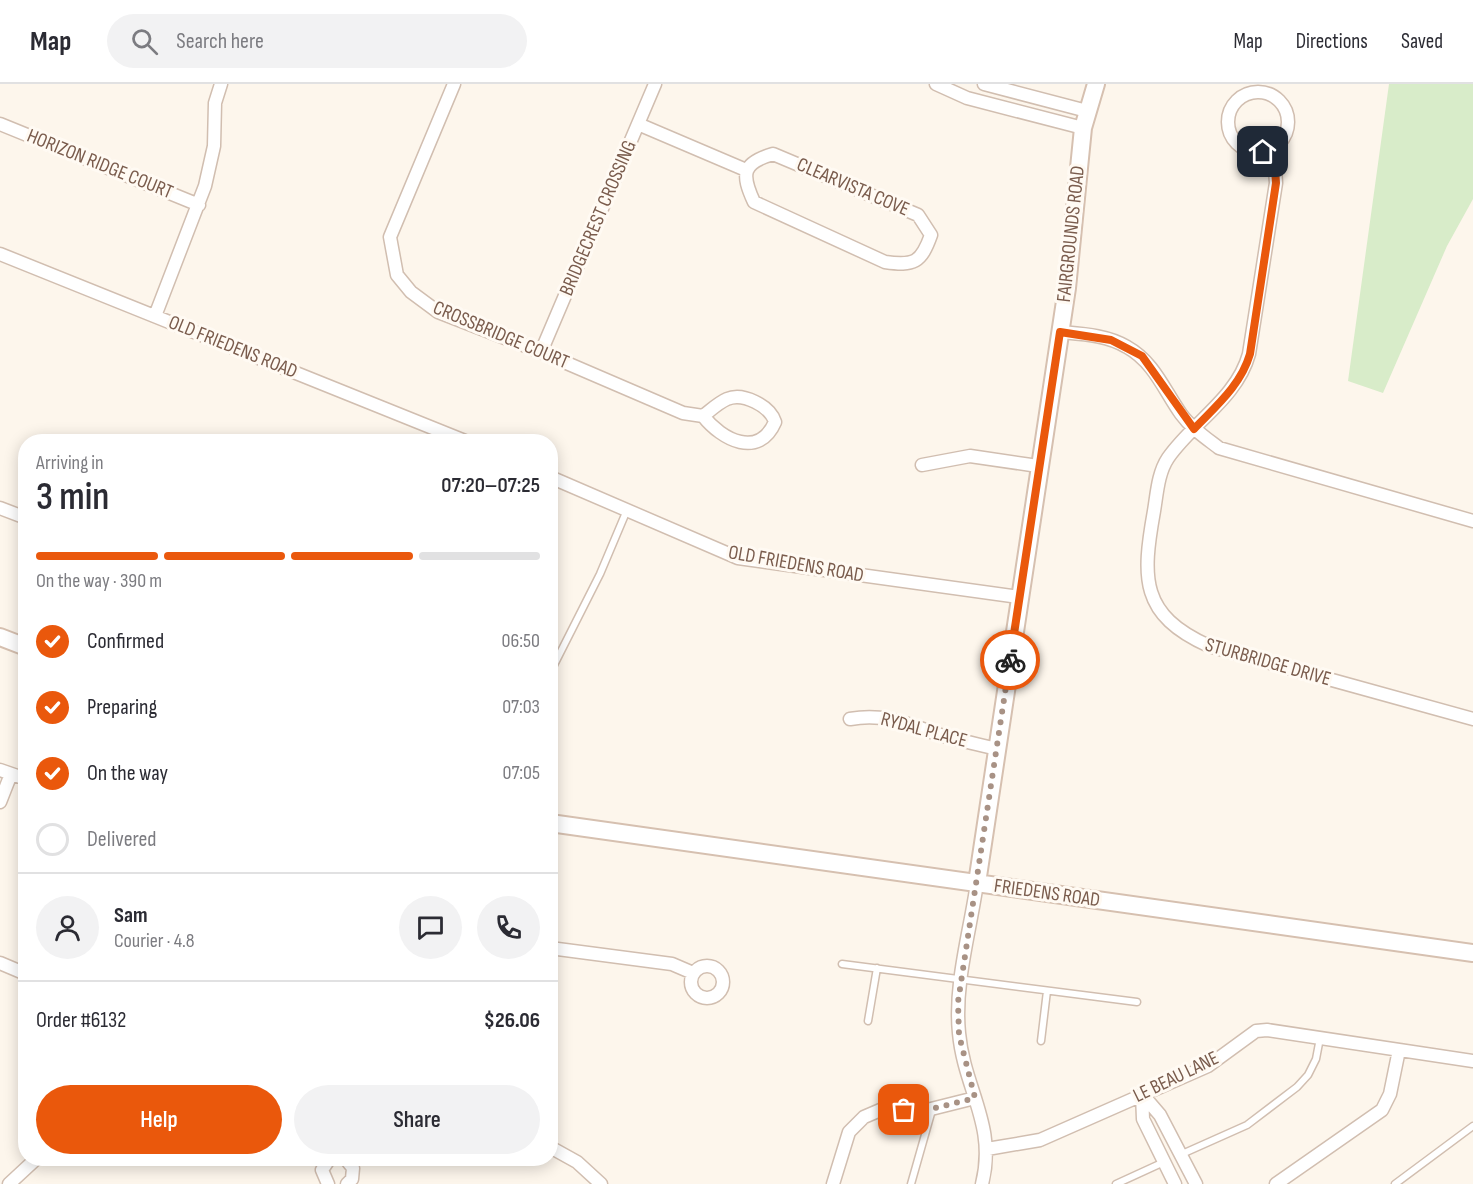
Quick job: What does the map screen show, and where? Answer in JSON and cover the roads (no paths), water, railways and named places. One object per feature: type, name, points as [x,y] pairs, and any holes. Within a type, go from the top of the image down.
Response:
[{"type":"main road","name":"FAIRGROUNDS ROAD","points":[[977,884],[1038,466],[1060,332],[1083,128],[1096,84]]},
{"type":"main road","points":[[0,637],[18,644]]},
{"type":"main road","name":"FRIEDENS ROAD","points":[[558,823],[1473,953]]},
{"type":"street","points":[[155,316],[199,205],[214,146],[215,103],[221,84]]},
{"type":"street","name":"CROSSBRIDGE COURT","points":[[454,84],[390,237],[397,275],[411,292],[438,312],[541,352],[683,413],[703,416],[729,398],[743,398],[760,405],[772,414],[775,422],[764,440],[754,443],[725,436],[712,428],[703,416]]},
{"type":"street","name":"BRIDGECREST CROSSING","points":[[541,352],[655,84]]},
{"type":"street","points":[[936,84],[949,87],[968,98],[1083,128]]},
{"type":"street","points":[[984,84],[1087,111]]},
{"type":"street","points":[[1250,93],[1268,94],[1275,98],[1286,112],[1288,120],[1284,137],[1268,150],[1247,150],[1234,140],[1230,133],[1228,117],[1231,109],[1235,103],[1250,93]]},
{"type":"street","name":"HORIZON RIDGE COURT","points":[[0,124],[199,205]]},
{"type":"street","points":[[638,124],[746,170]]},
{"type":"street","name":"STURBRIDGE DRIVE","points":[[1268,150],[1275,169],[1276,183],[1250,354],[1246,368],[1229,392],[1166,461],[1160,478],[1146,552],[1149,587],[1153,600],[1167,620],[1185,635],[1209,646],[1473,719]]},
{"type":"street","name":"CLEARVISTA COVE","points":[[773,154],[918,214],[931,235],[925,252],[917,261],[907,265],[885,262],[753,202],[746,184],[746,170],[753,160],[773,154]]},
{"type":"street","name":"OLD FRIEDENS ROAD","points":[[0,254],[448,434]]},
{"type":"street","points":[[1060,332],[1111,340],[1142,356],[1194,429],[1220,448],[1473,521]]},
{"type":"street","points":[[922,465],[970,456],[1038,466]]},
{"type":"street","name":"OLD FRIEDENS ROAD","points":[[558,480],[738,558],[1020,597]]},
{"type":"street","points":[[0,508],[18,515]]},
{"type":"street","name":"RYDAL PLACE","points":[[850,718],[876,716],[893,718],[939,734],[997,749]]},
{"type":"street","points":[[0,802],[6,772]]},
{"type":"street","points":[[977,884],[958,1002],[959,1035],[985,1128],[987,1149],[982,1184]]},
{"type":"street","points":[[558,949],[672,964],[693,973]]},
{"type":"street","points":[[0,963],[18,971]]},
{"type":"street","name":"LE BEAU LANE","points":[[987,1149],[1040,1140],[1208,1066],[1256,1031],[1267,1030],[1473,1061]]},
{"type":"street","points":[[1276,1184],[1382,1110],[1390,1094],[1399,1050]]},
{"type":"street","points":[[1142,1094],[1160,1115],[1196,1184]]},
{"type":"street","points":[[1142,1094],[1143,1119],[1175,1184]]},
{"type":"street","points":[[833,1184],[849,1132],[864,1117],[885,1108],[932,1110],[975,1098]]},
{"type":"street","points":[[558,1151],[577,1162],[601,1184]]},
{"type":"street","points":[[9,1184],[28,1166]]},
{"type":"street","points":[[325,1166],[322,1170],[328,1184]]},
{"type":"street","points":[[347,1184],[352,1179],[351,1166]]},
{"type":"lane","points":[[558,657],[600,574],[627,510]]},
{"type":"lane","points":[[842,964],[1137,1002]]},
{"type":"lane","points":[[868,1021],[877,968]]},
{"type":"lane","points":[[1041,1041],[1047,991]]},
{"type":"lane","points":[[1182,1154],[1247,1125],[1297,1087],[1308,1075],[1316,1059],[1320,1038]]},
{"type":"lane","points":[[911,1184],[932,1110]]},
{"type":"lane","points":[[1395,1184],[1473,1126]]},
{"type":"lane","points":[[1116,1184],[1164,1162]]}]
